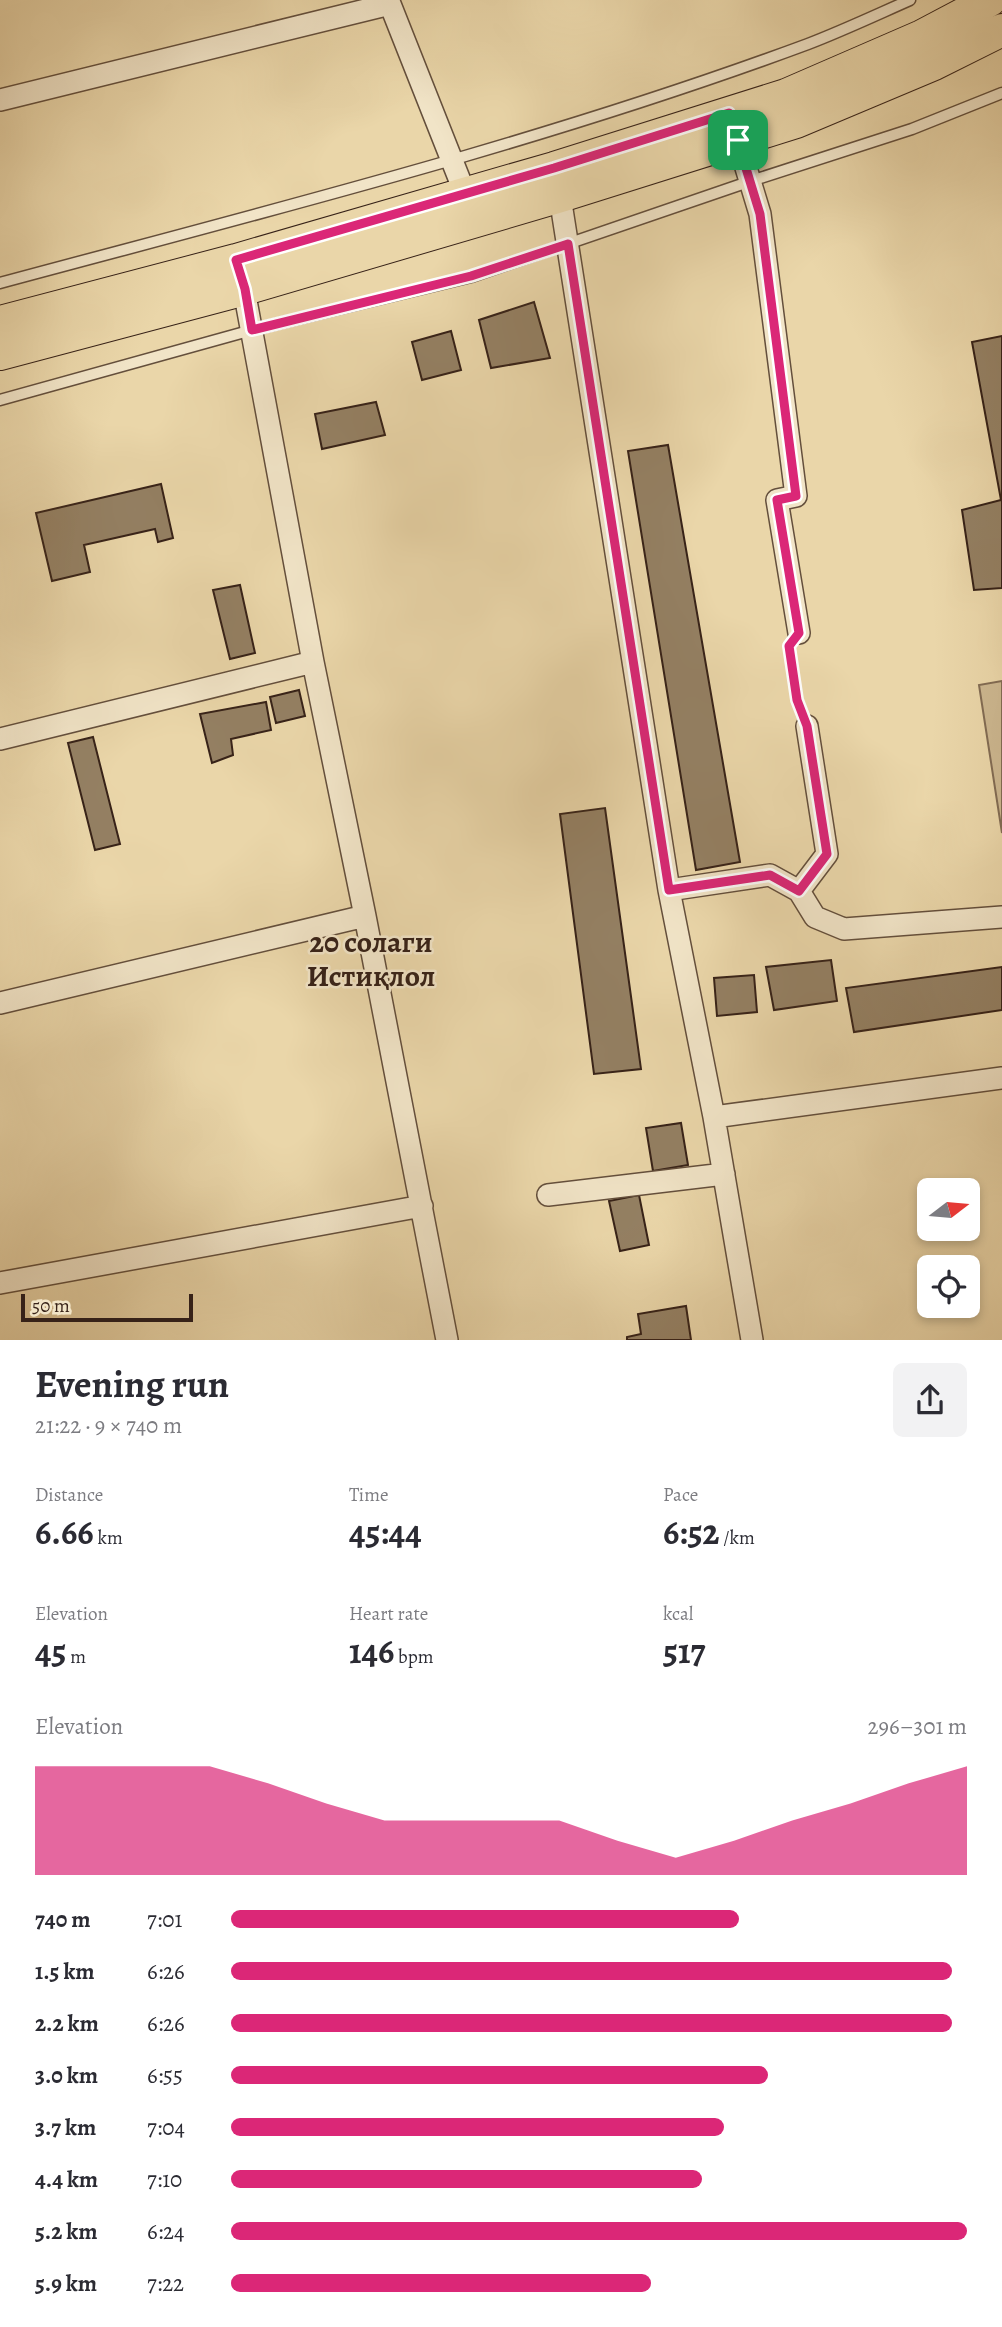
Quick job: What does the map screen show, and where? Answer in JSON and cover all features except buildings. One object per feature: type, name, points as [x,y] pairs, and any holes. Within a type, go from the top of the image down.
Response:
[{"type":"main road","points":[[0,354],[241,275],[557,182],[734,126],[786,95],[922,36],[990,0]]},
{"type":"main road","points":[[734,126],[796,122],[934,64],[1002,30]]},
{"type":"main road","points":[[0,322],[241,275]]},
{"type":"street","points":[[0,100],[397,2],[470,207]]},
{"type":"street","points":[[734,126],[760,214],[796,496],[777,500],[799,633]]},
{"type":"street","points":[[557,182],[669,890],[714,1116],[752,1340]]},
{"type":"street","points":[[241,275],[313,662],[447,1340]]},
{"type":"street","points":[[0,739],[313,662]]},
{"type":"street","points":[[799,891],[827,854],[807,726]]},
{"type":"street","points":[[669,890],[770,875],[799,891],[815,917],[844,929],[1002,917]]},
{"type":"street","points":[[0,1003],[365,916]]},
{"type":"street","points":[[714,1116],[1002,1078]]},
{"type":"street","points":[[548,1195],[724,1174]]},
{"type":"street","points":[[0,1283],[422,1206]]},
{"type":"lane","points":[[0,283],[453,161],[706,80],[810,43],[910,0]]},
{"type":"lane","points":[[0,400],[252,330],[471,276],[912,129],[1002,93]]},
{"type":"path","points":[[799,633],[789,646],[797,700],[807,726]]},
{"type":"shaded area","points":[[1002,681],[1002,833],[979,685]]},
{"type":"district","name":"20 солаги Истиқлол","points":[[371,960]]},
{"type":"route","points":[[729,113],[738,140],[760,214],[796,496],[777,500],[799,633],[789,646],[797,700],[807,726],[827,854],[799,891],[770,875],[669,890],[568,244],[471,276],[252,330],[245,289],[236,260],[554,168],[729,113]]}]
